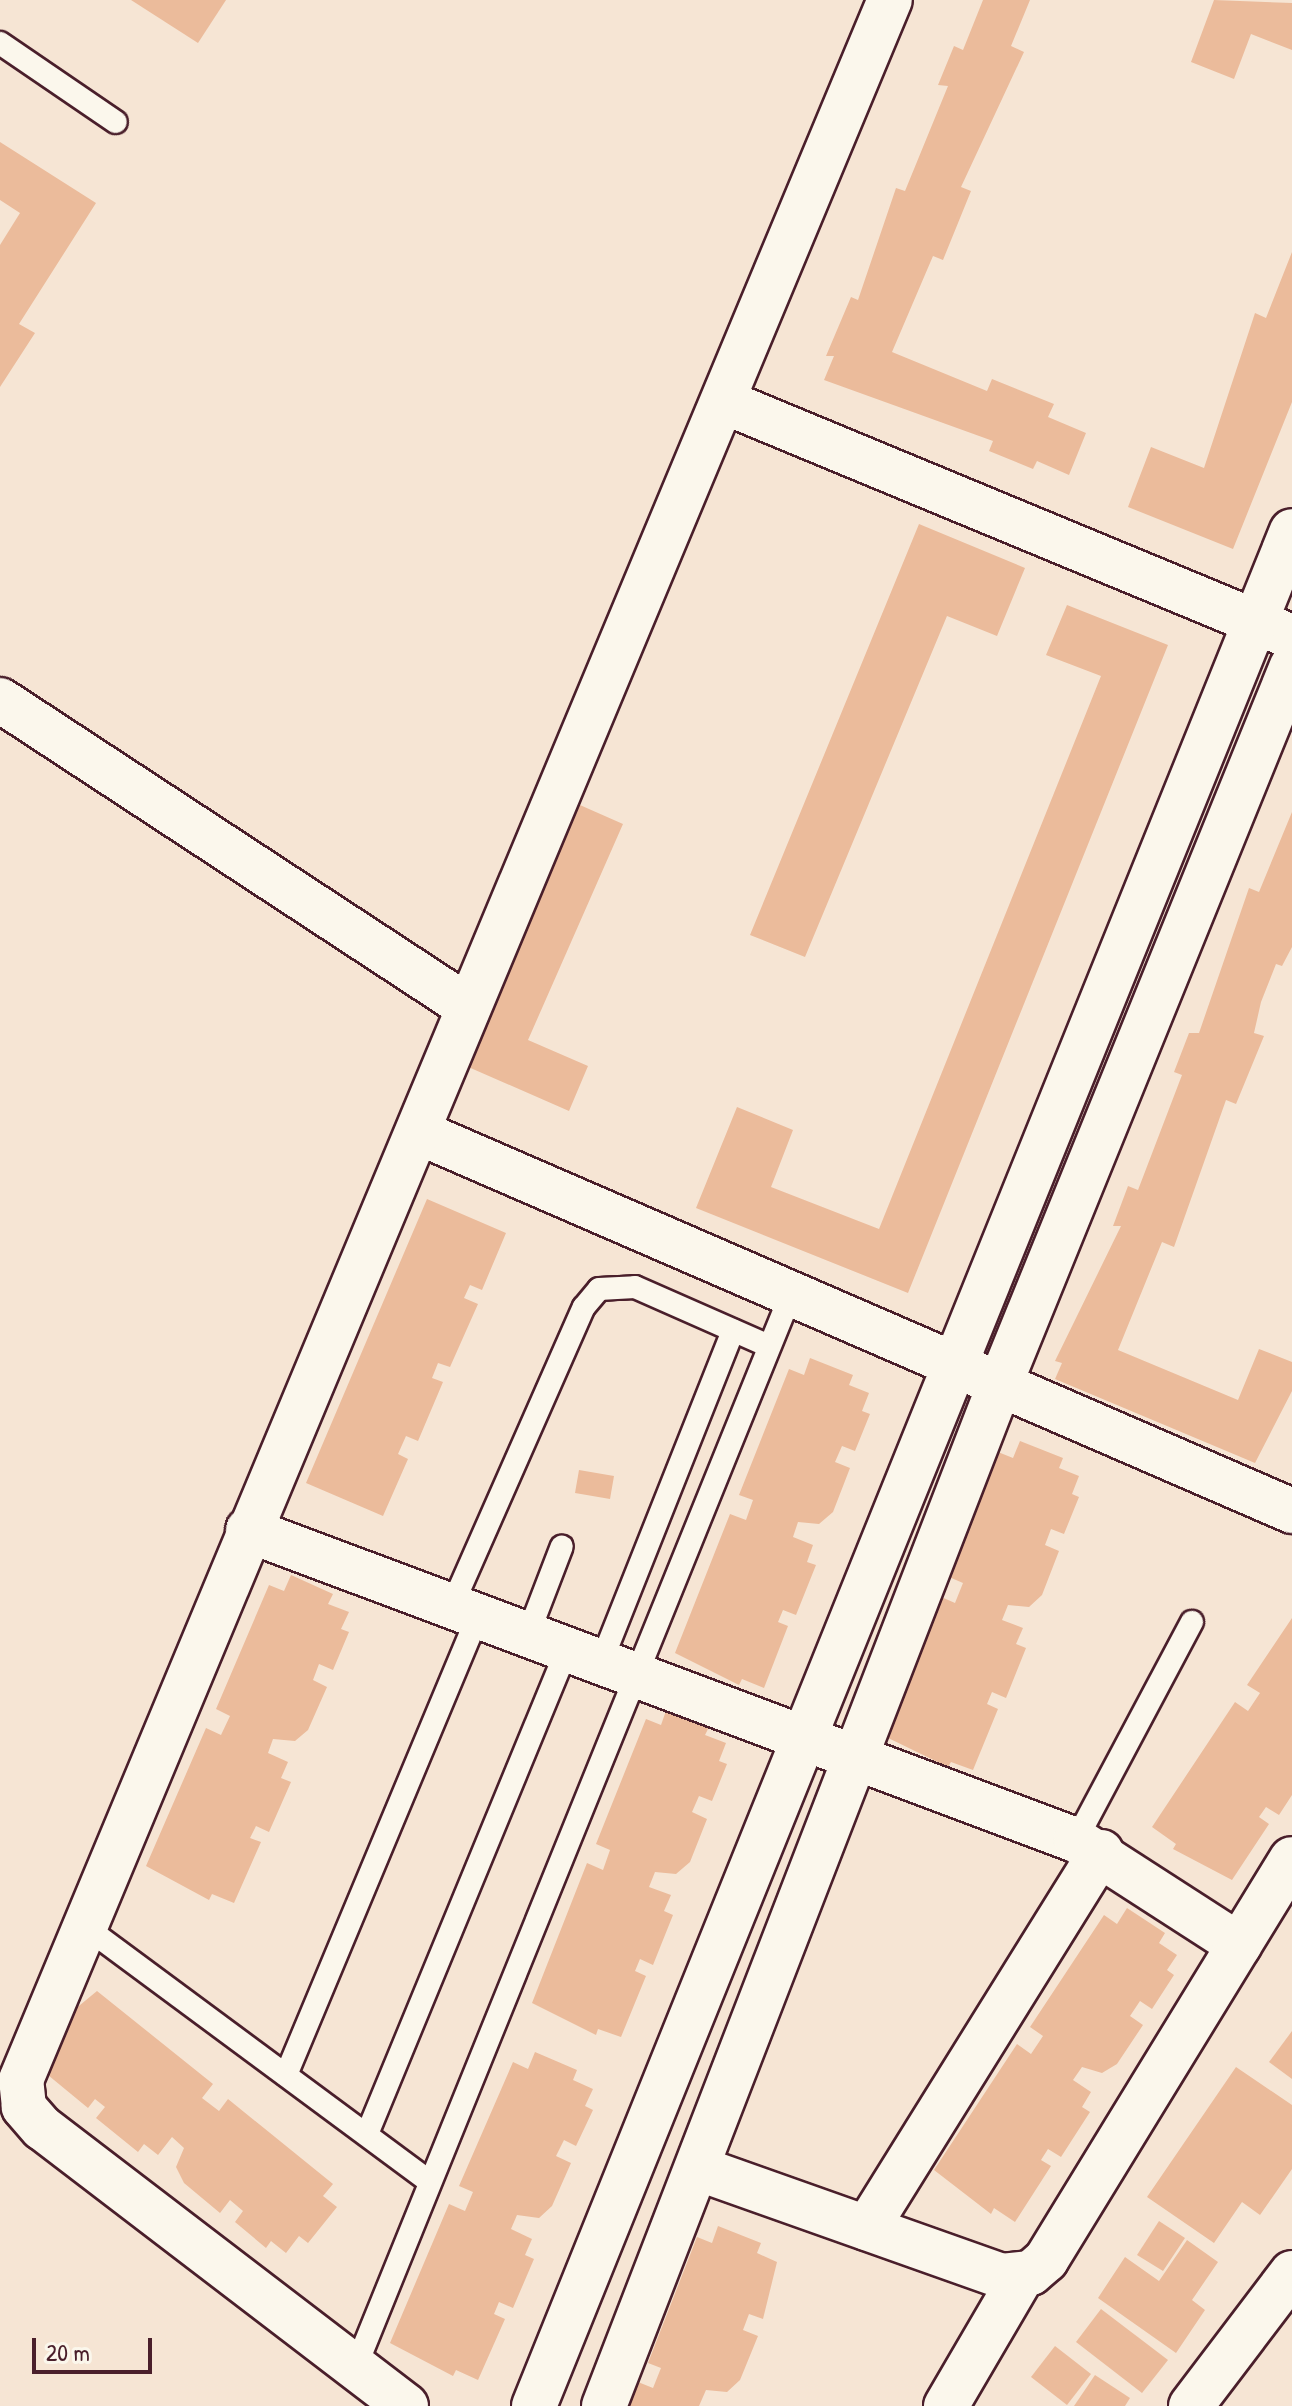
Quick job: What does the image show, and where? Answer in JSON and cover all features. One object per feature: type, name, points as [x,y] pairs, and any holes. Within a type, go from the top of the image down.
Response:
[{"type":"street","points":[[406,2406],[24,2107],[21,2080],[248,1530],[725,402],[890,0]]},
{"type":"street","points":[[725,402],[1273,630]]},
{"type":"street","points":[[534,2406],[951,1363],[1273,630],[1292,531]]},
{"type":"street","points":[[604,2406],[1000,1384],[1292,666]]},
{"type":"street","points":[[0,700],[468,1007]]},
{"type":"street","points":[[418,1132],[1292,1511]]},
{"type":"street","points":[[248,1530],[800,1741],[1088,1846],[1239,1945]]},
{"type":"street","points":[[867,2228],[1088,1846]]},
{"type":"street","points":[[946,2406],[1022,2276],[1046,2260],[1292,1859]]},
{"type":"street","points":[[697,2168],[867,2228],[1022,2276]]},
{"type":"street","points":[[1191,2406],[1292,2273]]},
{"type":"lane","points":[[0,43],[116,122]]},
{"type":"lane","points":[[286,2075],[590,1297],[623,1283],[769,1346]]},
{"type":"lane","points":[[356,2366],[430,2182],[582,1658],[769,1346],[791,1294]]},
{"type":"lane","points":[[367,2134],[733,1330]]},
{"type":"lane","points":[[562,1546],[582,1658]]},
{"type":"lane","points":[[1088,1846],[1192,1622]]},
{"type":"lane","points":[[84,1926],[430,2182]]},
{"type":"building","points":[[131,0],[226,0],[198,43]]},
{"type":"building","points":[[983,0],[1030,0],[1011,46],[1024,52],[961,187],[971,191],[943,260],[933,256],[892,352],[987,391],[992,379],[1054,404],[1048,417],[1086,433],[1069,475],[1037,461],[1033,469],[989,451],[993,441],[824,380],[834,356],[826,356],[851,297],[858,300],[896,188],[905,191],[948,86],[938,85],[954,46],[963,50]]},
{"type":"building","points":[[1214,0],[1292,3],[1292,50],[1251,34],[1234,79],[1191,62]]},
{"type":"building","points":[[0,142],[96,203],[19,324],[35,333],[0,387],[0,245],[20,213],[0,200]]},
{"type":"building","points":[[1292,252],[1292,402],[1233,549],[1128,507],[1151,447],[1204,468],[1255,313],[1266,318]]},
{"type":"building","points":[[919,524],[1025,568],[997,636],[947,616],[805,957],[750,935]]},
{"type":"building","points":[[1067,605],[1168,645],[908,1293],[696,1208],[737,1107],[793,1130],[771,1187],[879,1229],[1101,676],[1046,655]]},
{"type":"building","points":[[564,798],[623,824],[528,1040],[588,1066],[569,1111],[450,1059]]},
{"type":"building","points":[[1292,812],[1292,947],[1282,966],[1276,964],[1261,1002],[1254,1033],[1264,1036],[1236,1104],[1226,1100],[1174,1247],[1162,1242],[1118,1350],[1238,1400],[1259,1349],[1292,1362],[1292,1391],[1255,1463],[1055,1379],[1062,1363],[1055,1361],[1121,1226],[1113,1226],[1128,1186],[1138,1190],[1182,1075],[1174,1072],[1189,1033],[1199,1033],[1249,888],[1259,892]]},
{"type":"building","points":[[427,1199],[506,1233],[482,1290],[470,1285],[464,1298],[478,1304],[450,1367],[438,1363],[432,1378],[443,1382],[418,1441],[406,1436],[398,1454],[408,1459],[383,1516],[306,1483]]},
{"type":"building","points":[[810,1358],[853,1375],[849,1385],[869,1393],[862,1411],[870,1414],[855,1451],[842,1446],[835,1462],[850,1468],[833,1512],[819,1524],[798,1522],[793,1537],[813,1545],[807,1562],[816,1565],[796,1615],[783,1610],[778,1622],[788,1626],[764,1688],[742,1679],[739,1685],[675,1653],[730,1514],[746,1520],[753,1500],[739,1495],[789,1369],[804,1375]]},
{"type":"building","points":[[1020,1441],[1063,1458],[1059,1468],[1079,1476],[1072,1494],[1079,1497],[1064,1534],[1051,1529],[1045,1545],[1059,1551],[1042,1595],[1029,1607],[1008,1605],[1002,1620],[1023,1628],[1016,1644],[1026,1648],[1006,1698],[992,1692],[987,1704],[998,1709],[973,1770],[951,1762],[948,1767],[884,1736],[939,1596],[955,1603],[963,1583],[949,1577],[998,1452],[1013,1458]]},
{"type":"building","points":[[579,1470],[614,1476],[610,1499],[575,1493]]},
{"type":"building","points":[[291,1575],[333,1594],[328,1604],[349,1612],[341,1629],[349,1632],[333,1670],[319,1664],[313,1680],[327,1687],[308,1730],[295,1741],[273,1739],[268,1753],[288,1762],[281,1778],[291,1782],[269,1832],[256,1826],[250,1838],[261,1842],[234,1903],[212,1894],[209,1900],[146,1866],[206,1728],[221,1735],[230,1716],[216,1709],[269,1585],[284,1591]]},
{"type":"building","points":[[1292,1618],[1292,1795],[1279,1815],[1266,1807],[1259,1817],[1269,1824],[1232,1880],[1173,1849],[1176,1844],[1152,1827],[1235,1702],[1248,1711],[1260,1693],[1247,1685]]},
{"type":"building","points":[[667,1708],[710,1725],[705,1735],[726,1743],[719,1761],[727,1764],[712,1801],[699,1796],[692,1812],[707,1819],[690,1862],[676,1874],[655,1872],[649,1887],[671,1895],[664,1911],[673,1915],[653,1965],[640,1959],[635,1971],[646,1976],[621,2037],[598,2029],[596,2035],[532,2003],[587,1863],[603,1870],[610,1850],[596,1844],[646,1719],[661,1725]]},
{"type":"building","points":[[1127,1908],[1165,1933],[1159,1943],[1177,1955],[1167,1970],[1174,1975],[1152,2009],[1140,2001],[1130,2016],[1143,2025],[1117,2064],[1102,2073],[1082,2067],[1073,2080],[1091,2092],[1082,2107],[1090,2112],[1061,2157],[1048,2149],[1041,2160],[1051,2166],[1015,2222],[994,2208],[991,2214],[934,2170],[1017,2044],[1031,2054],[1043,2036],[1030,2027],[1104,1915],[1117,1924]]},
{"type":"building","points":[[97,1991],[213,2084],[202,2098],[219,2111],[228,2099],[333,2184],[323,2196],[337,2207],[308,2243],[299,2236],[286,2253],[271,2241],[266,2248],[235,2222],[243,2211],[230,2200],[220,2213],[184,2183],[176,2167],[184,2148],[172,2137],[158,2155],[144,2144],[138,2152],[96,2118],[105,2107],[95,2099],[88,2108],[37,2066],[74,2010]]},
{"type":"building","points":[[1292,2031],[1292,2079],[1269,2062]]},
{"type":"building","points":[[535,2052],[577,2070],[573,2080],[593,2089],[585,2106],[593,2110],[576,2146],[564,2140],[556,2156],[571,2163],[552,2206],[539,2218],[517,2215],[511,2229],[532,2239],[525,2255],[534,2259],[513,2308],[499,2302],[494,2314],[505,2319],[478,2380],[456,2370],[453,2376],[390,2343],[449,2204],[465,2211],[473,2192],[459,2186],[513,2062],[528,2069]]},
{"type":"building","points":[[1236,2067],[1292,2105],[1292,2169],[1260,2215],[1242,2202],[1214,2243],[1147,2197]]},
{"type":"building","points":[[1159,2221],[1185,2238],[1163,2271],[1137,2255]]},
{"type":"building","points":[[718,2226],[761,2243],[757,2253],[777,2262],[763,2319],[749,2314],[743,2330],[758,2336],[740,2380],[727,2392],[706,2390],[699,2406],[628,2406],[638,2382],[653,2388],[661,2368],[648,2363],[697,2237],[712,2243]]},
{"type":"building","points":[[1187,2240],[1218,2262],[1192,2300],[1205,2310],[1176,2353],[1098,2298],[1125,2257],[1159,2281]]},
{"type":"building","points":[[1101,2309],[1168,2360],[1142,2393],[1076,2342]]},
{"type":"building","points":[[1055,2346],[1091,2374],[1067,2405],[1031,2377]]},
{"type":"building","points":[[1095,2375],[1130,2398],[1125,2406],[1074,2406]]}]
